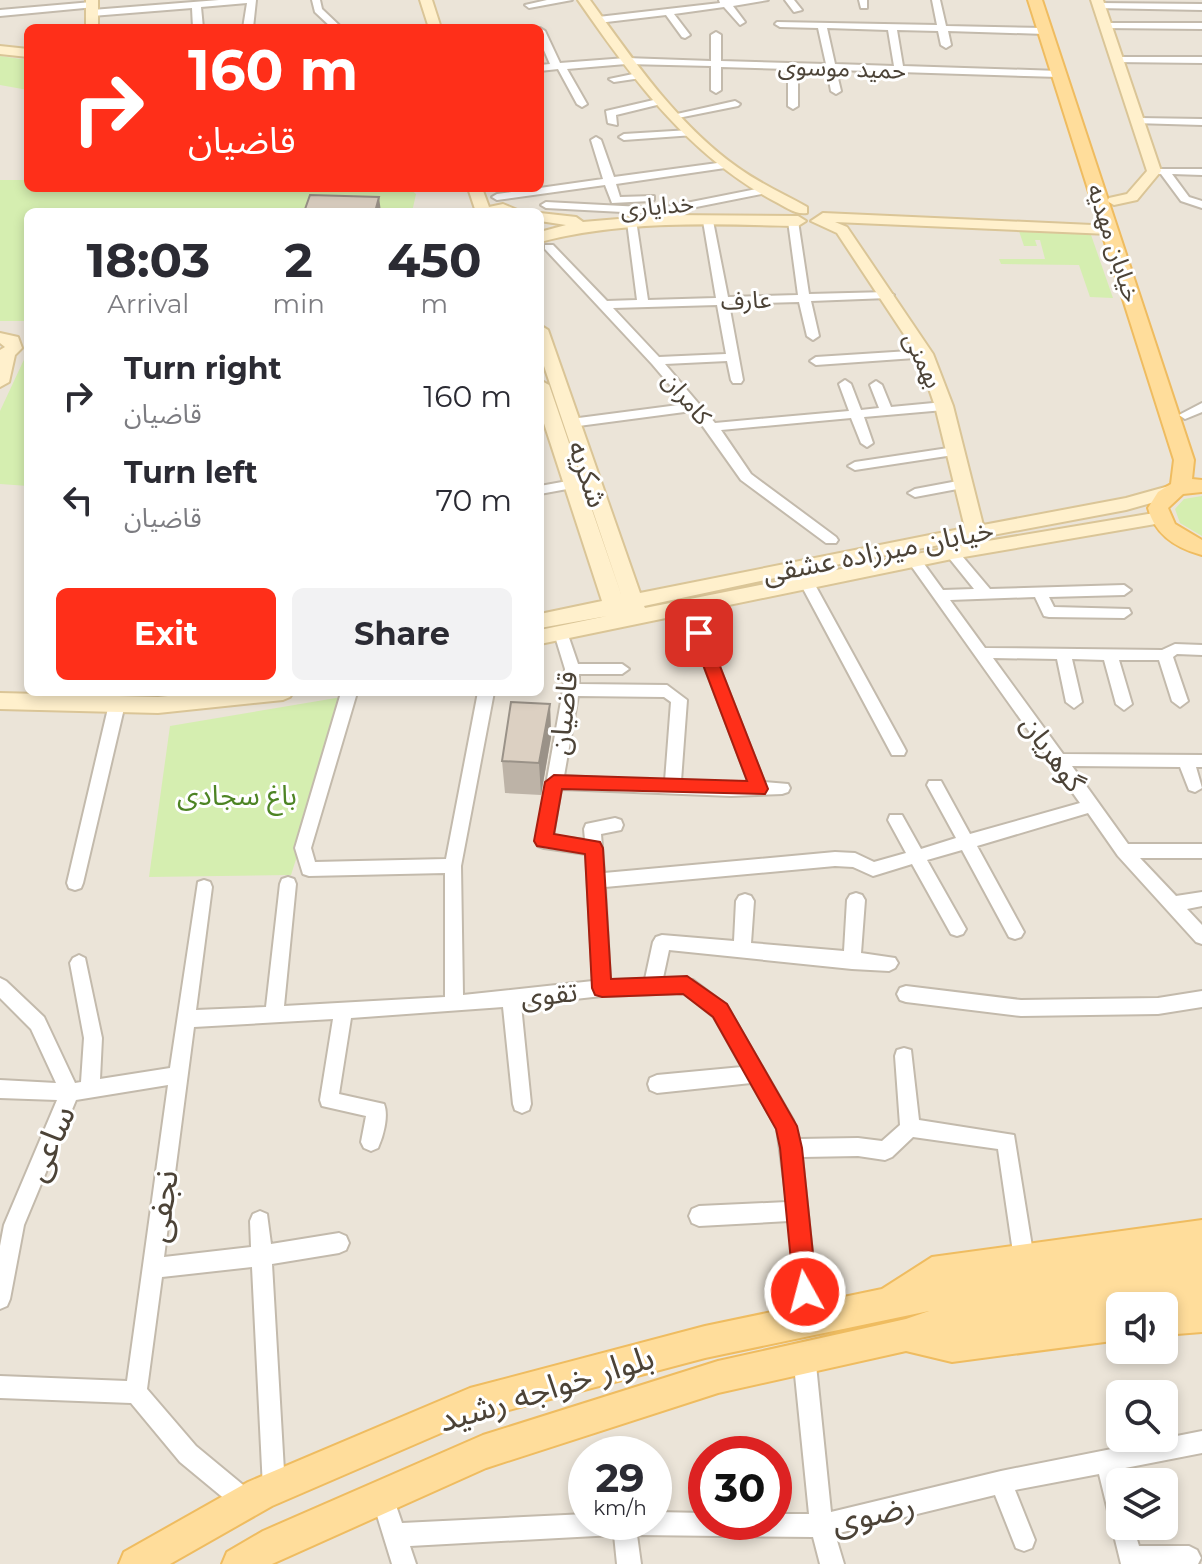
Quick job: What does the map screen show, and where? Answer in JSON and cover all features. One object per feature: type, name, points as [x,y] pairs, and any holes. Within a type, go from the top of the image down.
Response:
[{"type":"main road","name":"خیابان مهدیه","points":[[1035,0],[1184,460],[1184,488]]},
{"type":"main road","name":"خیابان مهدیه","points":[[1047,0],[1202,462]]},
{"type":"main road","points":[[1184,488],[1161,499],[1158,508],[1160,518],[1177,537],[1202,548]]},
{"type":"main road","points":[[887,1303],[932,1272],[1202,1235]]},
{"type":"main road","points":[[949,1306],[1015,1280],[1132,1264],[1202,1259]]},
{"type":"main road","points":[[949,1306],[1202,1287]]},
{"type":"main road","name":"بلوار خواجه رشید","points":[[136,1564],[260,1495],[470,1404],[705,1342],[887,1303],[949,1306]]},
{"type":"main road","name":"بلوار خواجه رشید","points":[[239,1564],[275,1543],[483,1452],[718,1377],[804,1355],[906,1335],[949,1306]]},
{"type":"main road","points":[[1178,1318],[1202,1316]]},
{"type":"main road","points":[[906,1335],[952,1346],[1106,1326]]},
{"type":"street","points":[[17,11],[18,0]]},
{"type":"street","points":[[0,13],[252,0],[249,24]]},
{"type":"street","points":[[316,0],[318,10],[333,24]]},
{"type":"street","points":[[412,0],[421,24]]},
{"type":"street","points":[[426,0],[434,24]]},
{"type":"street","points":[[536,24],[527,3],[568,0]]},
{"type":"street","points":[[584,0],[658,102],[725,165],[767,190],[797,216],[804,298],[813,336]]},
{"type":"street","points":[[598,20],[724,2],[764,0]]},
{"type":"street","points":[[789,0],[797,10]]},
{"type":"street","points":[[936,0],[946,45]]},
{"type":"street","points":[[724,2],[740,22]]},
{"type":"street","points":[[1202,7],[1176,3],[1098,3],[1138,121],[1159,171],[1185,199],[1202,205]]},
{"type":"street","points":[[196,5],[198,24]]},
{"type":"street","points":[[668,11],[685,35]]},
{"type":"street","points":[[780,24],[822,25],[866,12],[892,26],[1045,31]]},
{"type":"street","points":[[822,25],[836,91]]},
{"type":"street","points":[[892,26],[899,69]]},
{"type":"street","points":[[1106,26],[1202,26]]},
{"type":"street","points":[[716,35],[716,90]]},
{"type":"street","points":[[544,39],[582,104]]},
{"type":"street","points":[[0,50],[24,53]]},
{"type":"street","points":[[959,57],[962,71]]},
{"type":"street","points":[[1117,60],[1202,60]]},
{"type":"street","name":"حمید موسوی","points":[[544,68],[626,61],[1059,74]]},
{"type":"street","points":[[793,66],[793,106]]},
{"type":"street","points":[[614,79],[638,76]]},
{"type":"street","points":[[613,123],[610,113],[658,102]]},
{"type":"street","points":[[673,116],[735,104]]},
{"type":"street","points":[[1138,121],[1202,122]]},
{"type":"street","points":[[624,137],[690,133]]},
{"type":"street","points":[[596,140],[616,201],[650,198]]},
{"type":"street","points":[[545,190],[725,165]]},
{"type":"street","points":[[1114,201],[1132,197],[1159,171],[1202,172]]},
{"type":"street","name":"خدایاری","points":[[544,211],[661,211],[767,190]]},
{"type":"street","points":[[481,192],[501,206],[540,192]]},
{"type":"street","points":[[643,304],[625,223],[747,220],[797,216],[812,210],[820,219],[1109,229]]},
{"type":"street","name":"خدایاری","points":[[544,211],[625,223]]},
{"type":"street","name":"بهمنی","points":[[820,219],[842,230],[925,354],[944,406],[975,531]]},
{"type":"street","points":[[708,221],[737,380]]},
{"type":"street","name":"خدایاری","points":[[544,242],[560,230],[625,223]]},
{"type":"street","name":"کامران","points":[[544,242],[656,361],[712,427],[746,477],[831,540]]},
{"type":"street","name":"عارف","points":[[604,305],[888,295]]},
{"type":"street","points":[[0,338],[12,341],[14,348],[4,357],[0,382]]},
{"type":"street","name":"شکریه","points":[[544,342],[571,423],[625,611]]},
{"type":"street","points":[[816,361],[925,354]]},
{"type":"street","points":[[656,361],[733,357]]},
{"type":"street","points":[[845,384],[867,443]]},
{"type":"street","points":[[876,385],[886,411]]},
{"type":"street","name":"شکریه","points":[[544,401],[573,484],[625,611]]},
{"type":"street","points":[[712,427],[944,406]]},
{"type":"street","points":[[571,423],[695,407]]},
{"type":"street","points":[[1185,415],[1202,407]]},
{"type":"street","points":[[855,466],[955,451]]},
{"type":"street","points":[[544,489],[573,484]]},
{"type":"street","points":[[915,493],[963,484]]},
{"type":"street","name":"خیابان میرزاده عشقی","points":[[544,636],[625,611],[975,531],[1126,504],[1184,488]]},
{"type":"street","name":"خیابان میرزاده عشقی","points":[[544,621],[689,607],[914,560],[1160,518]]},
{"type":"street","points":[[952,553],[986,594]]},
{"type":"street","name":"گوهریان","points":[[914,560],[1124,851],[1202,937]]},
{"type":"street","points":[[807,583],[898,751]]},
{"type":"street","points":[[939,595],[1124,590]]},
{"type":"street","points":[[1040,592],[1049,612],[1124,613]]},
{"type":"street","points":[[689,607],[759,789]]},
{"type":"street","name":"قاضیان","points":[[561,633],[572,669],[571,690],[544,841],[594,848]]},
{"type":"street","points":[[981,653],[1165,655],[1175,649],[1202,650]]},
{"type":"street","points":[[1063,654],[1074,702]]},
{"type":"street","points":[[1110,655],[1124,704]]},
{"type":"street","points":[[1165,655],[1180,701]]},
{"type":"street","points":[[572,669],[622,669]]},
{"type":"street","points":[[0,686],[24,687]]},
{"type":"street","points":[[571,690],[667,691],[679,700],[673,787]]},
{"type":"street","points":[[0,701],[158,705],[245,696]]},
{"type":"street","points":[[348,696],[303,848],[309,869],[453,866]]},
{"type":"street","points":[[454,1004],[453,866],[485,696]]},
{"type":"street","points":[[75,883],[117,704]]},
{"type":"street","points":[[1058,760],[1194,761],[1195,786]]},
{"type":"street","points":[[554,782],[782,788]]},
{"type":"street","points":[[935,785],[1015,932]]},
{"type":"street","points":[[596,881],[835,859],[855,860],[873,869],[1091,806]]},
{"type":"street","points":[[896,820],[957,929]]},
{"type":"street","points":[[602,988],[592,829],[615,825]]},
{"type":"street","points":[[1124,851],[1202,851]]},
{"type":"street","points":[[274,1014],[288,884]]},
{"type":"street","name":"نجفی","points":[[136,1392],[204,887]]},
{"type":"street","points":[[1172,904],[1202,899]]},
{"type":"street","points":[[852,961],[856,900]]},
{"type":"street","points":[[742,951],[745,901]]},
{"type":"street","points":[[653,985],[662,942],[889,963]]},
{"type":"street","points":[[79,963],[93,1038],[80,1090]]},
{"type":"street","name":"تقوی","points":[[186,1019],[454,1004],[602,988],[687,985],[720,1011],[786,1126],[809,1319]]},
{"type":"street","points":[[0,986],[38,1023],[80,1090]]},
{"type":"street","points":[[906,994],[1021,1008],[1158,1006],[1202,999]]},
{"type":"street","points":[[511,998],[522,1104]]},
{"type":"street","points":[[343,1010],[329,1100],[377,1110],[371,1142]]},
{"type":"street","points":[[904,1056],[910,1128]]},
{"type":"street","points":[[657,1084],[755,1074]]},
{"type":"street","name":"ساعی","points":[[0,1299],[7,1225],[80,1090],[178,1075]]},
{"type":"street","points":[[0,1089],[80,1090]]},
{"type":"street","points":[[791,1148],[858,1147],[885,1151],[910,1128]]},
{"type":"street","points":[[910,1128],[1007,1141],[1024,1259]]},
{"type":"street","points":[[699,1216],[796,1211]]},
{"type":"street","points":[[0,1387],[136,1392],[188,1454],[260,1495],[260,1221]]},
{"type":"street","points":[[153,1268],[261,1256],[339,1243]]},
{"type":"street","points":[[804,1355],[821,1526],[832,1564]]},
{"type":"street","name":"رضوی","points":[[672,1524],[821,1526],[1001,1482],[1202,1442]]},
{"type":"street","points":[[1107,1461],[1109,1468]]},
{"type":"street","points":[[1001,1482],[1024,1540]]},
{"type":"street","points":[[382,1496],[404,1564]]},
{"type":"street","name":"رضوی","points":[[395,1535],[568,1526]]},
{"type":"street","points":[[626,1540],[629,1564]]},
{"type":"street","points":[[1126,1540],[1130,1558],[1189,1558]]},
{"type":"shaded area","points":[[0,0],[1202,0],[1202,1564],[0,1564]]},
{"type":"green space","points":[[0,56],[24,59],[24,89],[0,85]]},
{"type":"green space","points":[[0,180],[24,180],[24,192],[416,194],[413,208],[24,208],[24,321],[0,321]]},
{"type":"green space","points":[[1019,231],[1090,232],[1113,298],[1090,297],[1079,265],[1001,264],[999,259],[1045,259],[1040,240],[1035,240],[1037,246],[1024,246]]},
{"type":"green space","points":[[24,360],[24,486],[0,484],[0,411]]},
{"type":"green space","points":[[1202,496],[1202,536],[1180,523],[1175,509],[1184,499]]},
{"type":"green space","name":"باغ سجادی","points":[[348,696],[291,875],[149,877],[170,726]]},
{"type":"building","points":[[310,195],[379,197],[376,208],[305,208]]},
{"type":"building","points":[[511,702],[550,704],[539,763],[502,761]]},
{"type":"route","points":[[699,633],[759,789],[554,782],[544,841],[594,848],[602,988],[687,985],[720,1011],[786,1126],[791,1148],[805,1292]]}]
